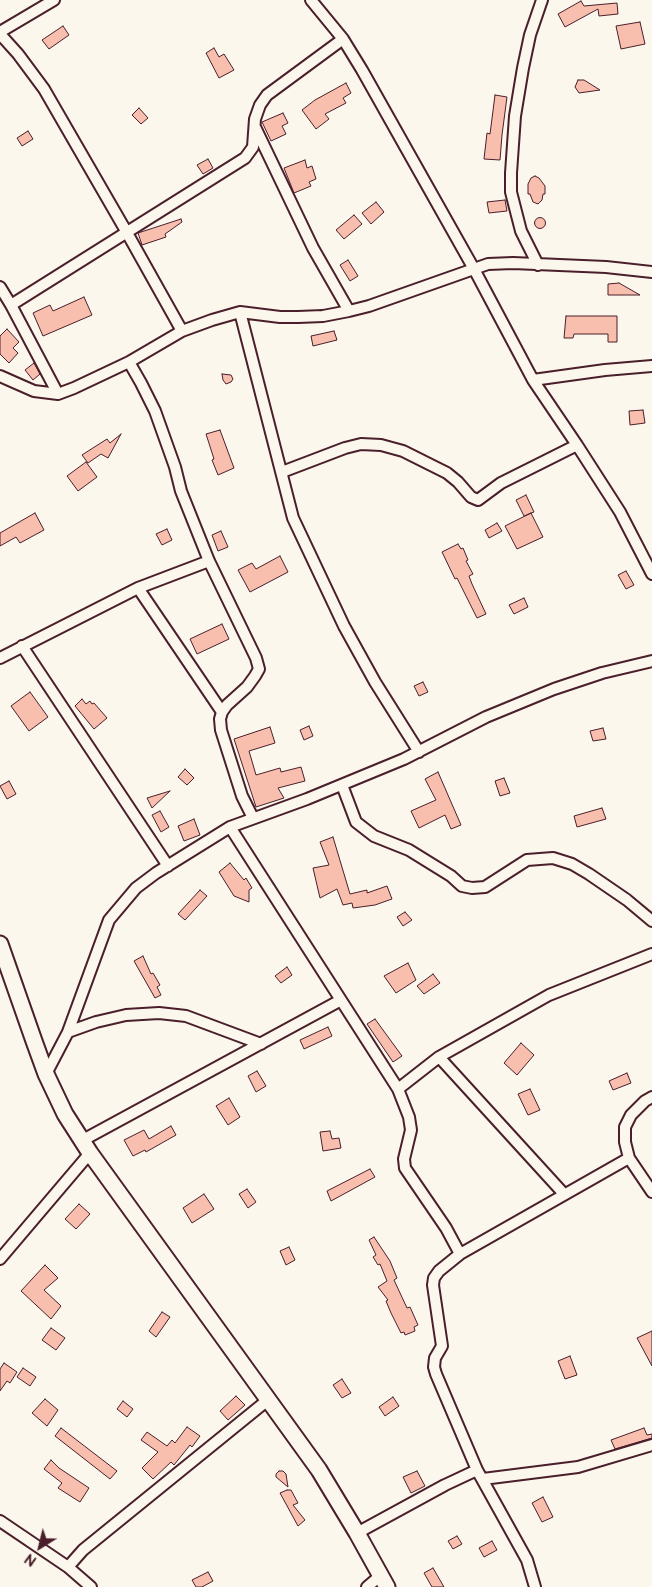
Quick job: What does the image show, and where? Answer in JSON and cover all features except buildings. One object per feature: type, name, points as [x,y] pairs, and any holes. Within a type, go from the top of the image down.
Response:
[{"type":"street","points":[[54,0],[0,33],[44,89],[182,332]]},
{"type":"street","points":[[311,0],[343,39],[408,149],[533,380],[620,512],[652,574]]},
{"type":"street","points":[[538,265],[521,231],[511,192],[511,173],[515,116],[523,68],[530,35],[542,0]]},
{"type":"street","points":[[11,304],[245,158],[253,147],[260,105],[268,95],[343,39]]},
{"type":"street","points":[[255,126],[313,248],[349,311]]},
{"type":"street","points":[[0,376],[34,391],[58,394],[129,362],[182,332],[240,312],[298,317],[323,316],[349,311],[369,306],[488,264],[513,263],[606,267],[652,272]]},
{"type":"street","points":[[0,287],[11,304],[58,394]]},
{"type":"street","points":[[240,312],[293,518],[344,626],[375,682],[419,752]]},
{"type":"street","points":[[129,362],[142,383],[155,411],[181,490],[209,561],[256,658],[258,669],[256,676],[247,687],[233,698],[222,712],[220,719],[221,730],[242,796],[253,818]]},
{"type":"street","points":[[533,380],[605,370],[652,366]]},
{"type":"street","points":[[282,472],[353,446],[361,444],[381,445],[403,451],[447,473],[458,482],[470,497],[478,500],[501,483],[577,445]]},
{"type":"street","points":[[0,658],[138,588],[209,561]]},
{"type":"street","points":[[138,588],[222,712]]},
{"type":"street","points":[[22,646],[168,866]]},
{"type":"street","points":[[46,1074],[68,1032],[109,920],[136,888],[168,866],[230,827],[307,799],[419,752],[486,717],[554,689],[602,673],[652,661]]},
{"type":"street","points":[[342,785],[356,822],[374,836],[409,850],[426,860],[451,876],[462,886],[472,888],[485,887],[527,860],[553,858],[572,864],[580,869],[627,900],[652,921]]},
{"type":"street","points":[[230,827],[398,1089],[410,1117],[411,1130],[404,1159],[405,1168],[446,1228],[460,1254]]},
{"type":"street","points":[[0,944],[4,967],[46,1074],[65,1114],[319,1470],[358,1533],[384,1581],[366,1587]]},
{"type":"street","points":[[398,1089],[439,1057],[549,995],[652,954]]},
{"type":"street","points":[[0,1259],[87,1146],[193,1079],[341,1000]]},
{"type":"street","points":[[68,1032],[96,1022],[126,1015],[159,1013],[186,1016],[261,1044]]},
{"type":"street","points":[[439,1057],[564,1194]]},
{"type":"street","points":[[652,1097],[645,1101],[631,1115],[625,1127],[625,1142],[629,1158],[652,1192]]},
{"type":"street","points":[[535,1587],[526,1560],[477,1470],[434,1367],[435,1358],[442,1346],[433,1285],[434,1278],[439,1271],[460,1254],[629,1158]]},
{"type":"street","points":[[68,1567],[83,1550],[269,1399]]},
{"type":"street","points":[[483,1480],[578,1467],[652,1444]]},
{"type":"street","points":[[358,1533],[445,1485],[477,1470]]},
{"type":"street","points":[[0,1521],[68,1567],[78,1583],[92,1587]]}]
